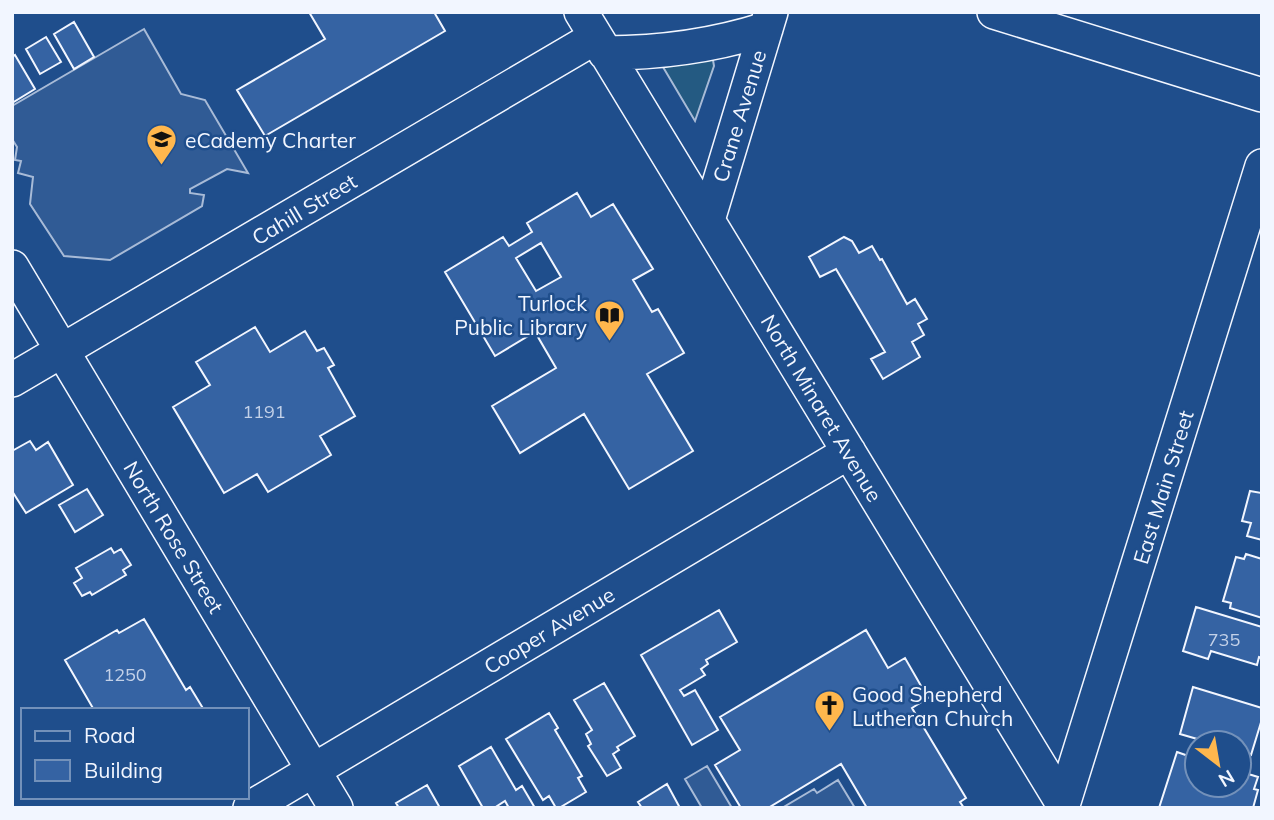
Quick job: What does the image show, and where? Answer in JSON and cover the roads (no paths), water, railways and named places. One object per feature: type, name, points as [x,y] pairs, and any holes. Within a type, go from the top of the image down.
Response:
[{"type":"street","points":[[994,12],[1262,95]]},
{"type":"street","points":[[594,34],[655,52],[710,45],[768,20]]},
{"type":"street","name":"Crane Avenue","points":[[708,220],[768,20]]},
{"type":"street","name":"North Minaret Avenue","points":[[594,34],[1063,806]]},
{"type":"street","name":"Cahill Street","points":[[12,380],[594,34]]},
{"type":"street","name":"East Main Street","points":[[1063,806],[1255,210],[1262,166]]},
{"type":"street","name":"North Rose Street","points":[[12,267],[336,808]]},
{"type":"street","name":"Cooper Avenue","points":[[250,808],[849,452]]},
{"type":"place","name":"eCademy Charter","points":[[162,167]]},
{"type":"place","name":"Turlock Public Library","points":[[610,342]]},
{"type":"place","name":"Good Shepherd Lutheran Church","points":[[829,733]]}]
